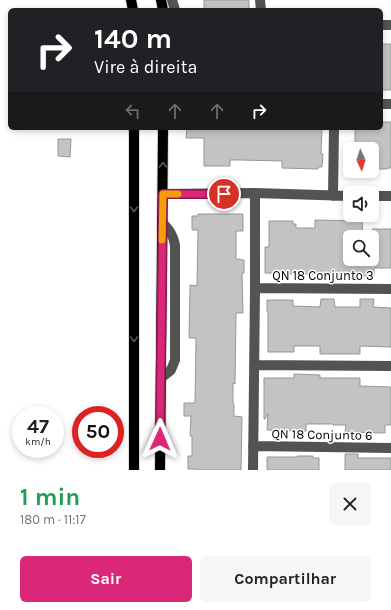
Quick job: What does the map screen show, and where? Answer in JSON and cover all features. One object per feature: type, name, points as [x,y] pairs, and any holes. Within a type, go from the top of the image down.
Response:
[{"type":"main road","points":[[134,130],[134,470]]},
{"type":"main road","points":[[160,470],[163,130]]},
{"type":"street","points":[[333,196],[334,130]]},
{"type":"street","points":[[163,194],[255,193],[343,196]]},
{"type":"street","points":[[253,470],[255,193]]},
{"type":"street","points":[[379,196],[391,196]]},
{"type":"street","name":"QN 18 Conjunto 3","points":[[255,288],[391,289]]},
{"type":"street","points":[[254,365],[391,366]]},
{"type":"street","name":"QN 18 Conjunto 6","points":[[253,446],[391,448]]},
{"type":"building","points":[[204,0],[249,0],[249,8],[204,8]]},
{"type":"building","points":[[383,44],[391,44],[391,90],[383,90]]},
{"type":"building","points":[[383,122],[391,122],[391,168],[379,169],[379,142],[355,142],[355,130],[383,130]]},
{"type":"building","points":[[187,130],[322,130],[322,167],[318,167],[318,169],[282,168],[282,161],[240,160],[230,160],[230,166],[204,166],[204,138],[186,138]]},
{"type":"building","points":[[58,139],[71,139],[70,157],[58,156]]},
{"type":"building","points":[[198,214],[243,214],[243,231],[236,231],[236,259],[244,260],[244,273],[242,273],[243,313],[236,313],[235,384],[233,383],[234,416],[242,417],[241,470],[188,469],[188,456],[192,456],[192,436],[190,436],[191,416],[184,416],[184,403],[195,403],[196,338],[189,338],[190,285],[197,286],[198,230],[192,230],[192,216],[198,216]]},
{"type":"building","points":[[315,220],[362,222],[363,230],[343,230],[343,266],[379,266],[379,230],[372,229],[391,229],[391,268],[374,268],[374,276],[265,273],[265,247],[269,247],[269,221],[293,221],[293,224],[296,224],[296,228],[315,228]]},
{"type":"building","points":[[321,299],[334,299],[335,307],[360,307],[360,299],[374,299],[373,307],[391,308],[391,347],[360,346],[360,354],[320,354],[320,346],[294,346],[294,352],[268,352],[267,300],[293,300],[293,306],[320,307]]},
{"type":"building","points":[[294,374],[320,375],[320,378],[360,378],[360,386],[391,387],[391,425],[385,425],[385,433],[345,432],[346,425],[333,424],[306,424],[306,431],[267,430],[268,413],[264,419],[264,378],[294,378]]},
{"type":"building","points":[[345,454],[358,454],[358,458],[391,458],[391,470],[345,470]]},
{"type":"building","points":[[313,456],[313,458],[319,458],[319,470],[267,470],[267,457]]},
{"type":"slow traffic","points":[[162,240],[163,194],[178,194]]},
{"type":"route","points":[[160,439],[163,194],[224,194]]}]
